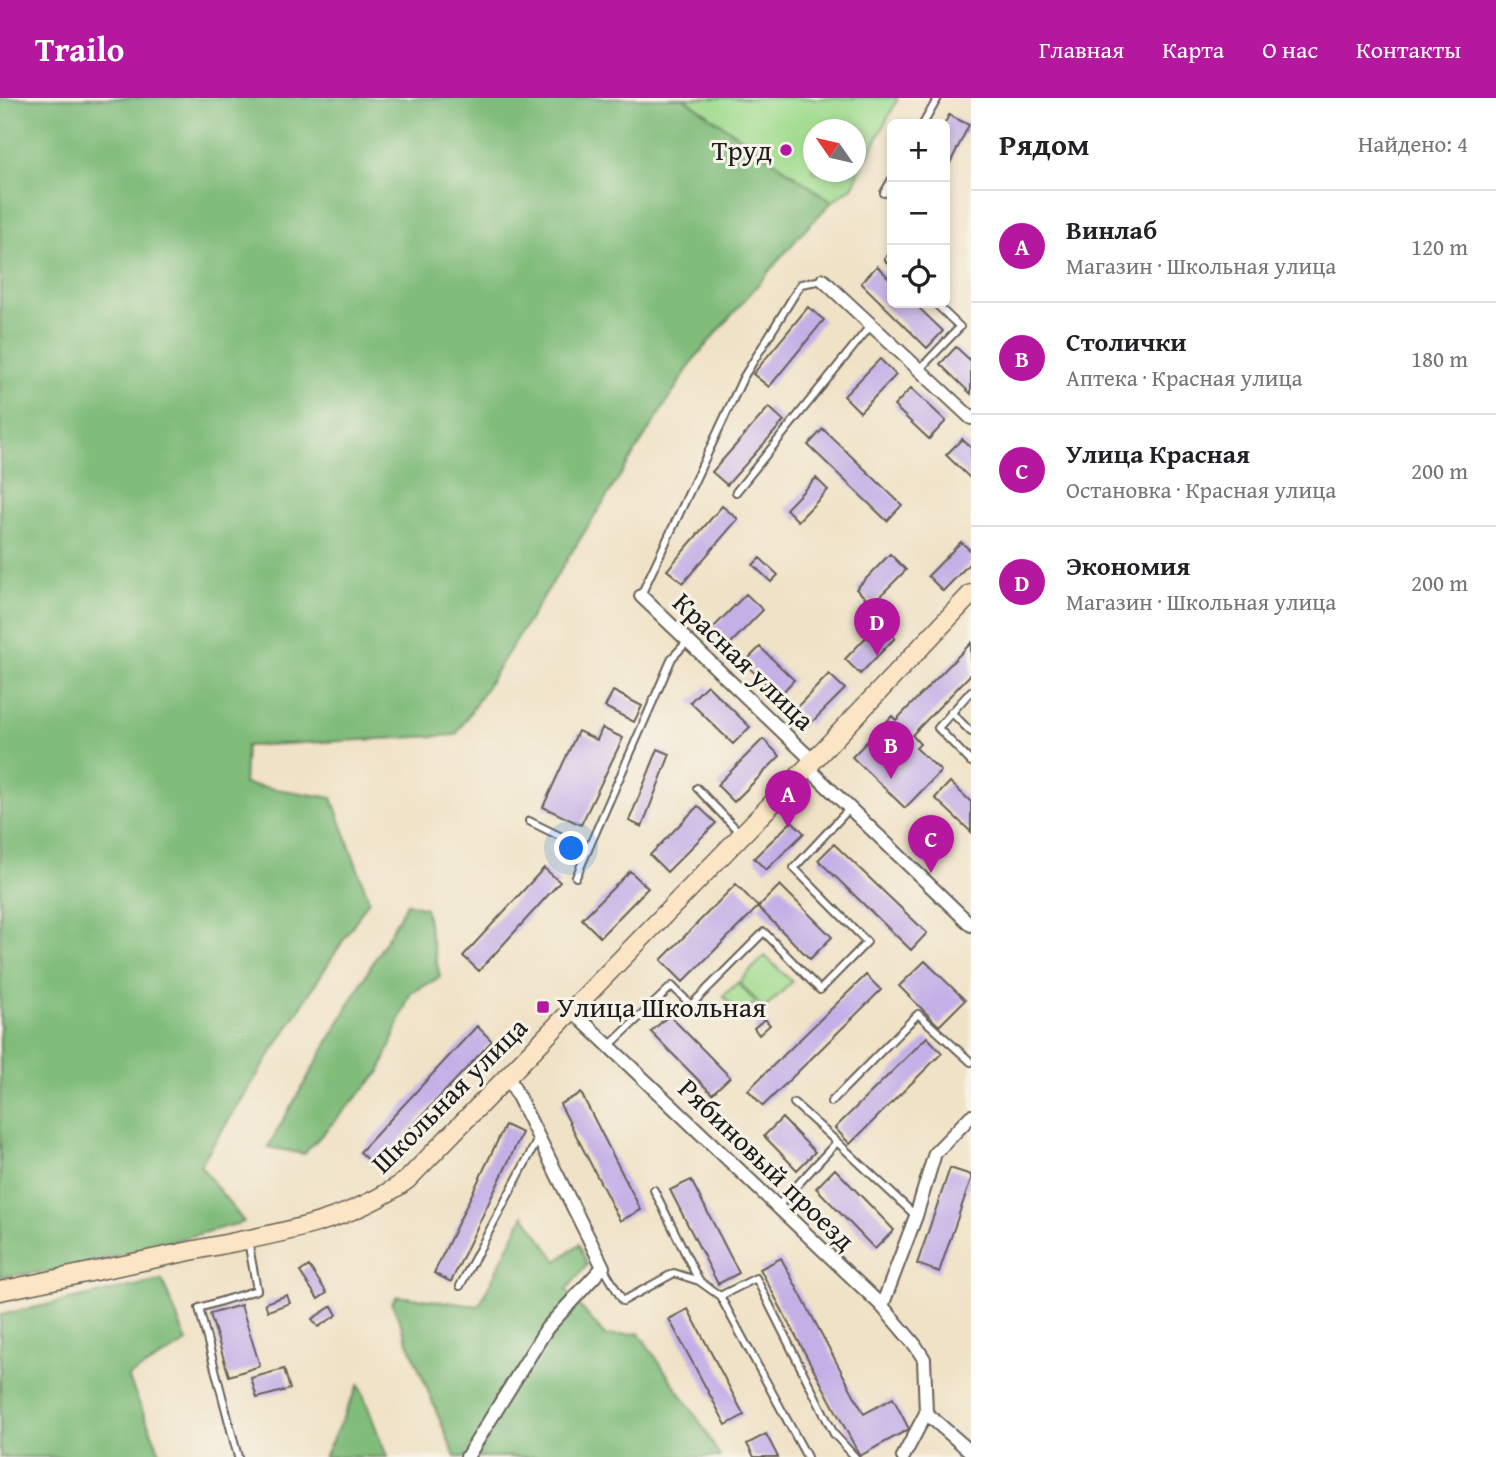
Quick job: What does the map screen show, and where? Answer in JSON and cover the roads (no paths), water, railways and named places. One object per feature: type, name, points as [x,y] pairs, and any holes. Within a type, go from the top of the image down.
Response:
[{"type":"street","points":[[823,280],[971,418]]},
{"type":"street","name":"Школьная улица","points":[[0,1290],[248,1239],[342,1216],[387,1194],[407,1180],[971,594]]},
{"type":"street","name":"Красная улица","points":[[641,596],[810,764],[849,809],[971,925]]},
{"type":"street","name":"Рябиновый проезд","points":[[571,1010],[882,1306],[924,1359],[926,1413]]},
{"type":"street","points":[[467,1457],[547,1328],[603,1267],[508,1076]]},
{"type":"street","points":[[882,1306],[916,1216],[935,1153],[971,1116]]},
{"type":"street","points":[[903,1457],[926,1413],[971,1452]]},
{"type":"lane","points":[[926,119],[938,98]]},
{"type":"lane","points":[[884,194],[890,182]]},
{"type":"lane","points":[[641,596],[743,378],[801,284],[823,280]]},
{"type":"lane","points":[[919,370],[960,327],[939,308]]},
{"type":"lane","points":[[736,492],[871,325]]},
{"type":"lane","points":[[576,877],[672,658],[688,641]]},
{"type":"lane","points":[[971,691],[938,728],[971,762]]},
{"type":"lane","points":[[951,712],[971,732]]},
{"type":"lane","points":[[696,788],[741,834]]},
{"type":"lane","points":[[609,1046],[672,986],[691,1005],[764,932],[820,990],[867,943],[794,868],[849,809]]},
{"type":"lane","points":[[529,821],[588,850]]},
{"type":"lane","points":[[831,1102],[918,1014],[971,1062]]},
{"type":"lane","points":[[794,1103],[916,1216]]},
{"type":"lane","points":[[460,1286],[539,1137]]},
{"type":"lane","points":[[777,1207],[837,1142]]},
{"type":"lane","points":[[654,1190],[699,1281]]},
{"type":"lane","points":[[238,1457],[199,1308],[257,1290],[248,1239]]},
{"type":"lane","points":[[603,1267],[623,1301],[674,1273],[699,1281],[720,1296],[807,1457]]},
{"type":"lane","points":[[720,1296],[756,1278],[834,1434],[855,1457]]},
{"type":"place","name":"Труд","points":[[786,150]]},
{"type":"place","name":"Экономия","points":[[877,656]]},
{"type":"place","name":"Столички","points":[[891,779]]},
{"type":"place","name":"Винлаб","points":[[788,828]]},
{"type":"place","name":"Улица Красная","points":[[931,873]]},
{"type":"place","name":"Улица Школьная","points":[[543,1007]]}]
